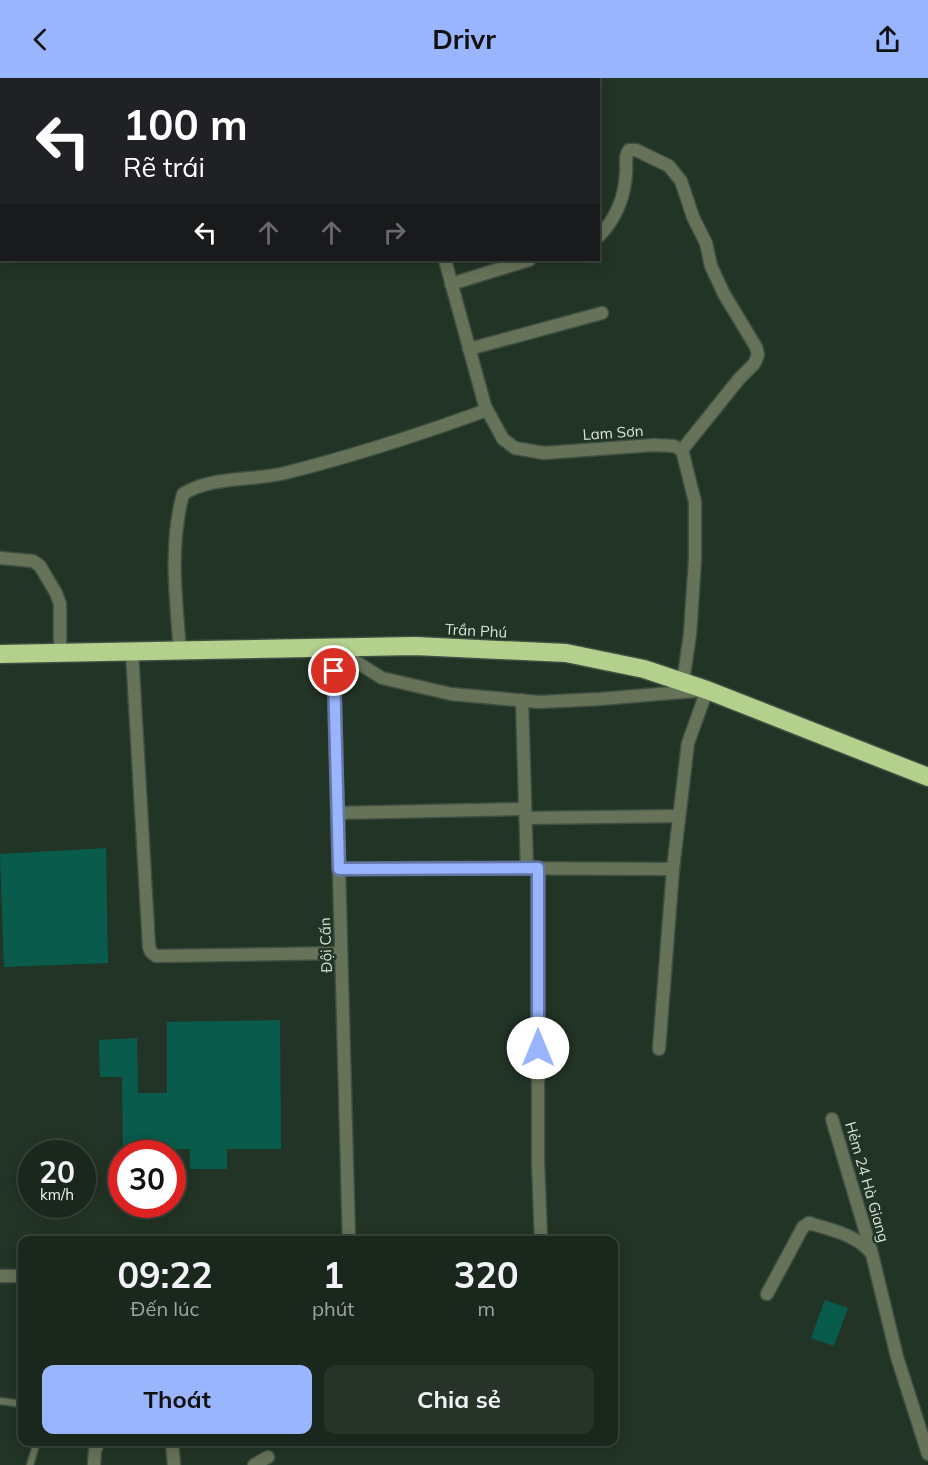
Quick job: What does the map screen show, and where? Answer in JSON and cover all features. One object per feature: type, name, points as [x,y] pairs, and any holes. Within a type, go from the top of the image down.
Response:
[{"type":"highway","name":"Trần Phú","points":[[0,654],[415,646],[566,653],[644,669],[707,690],[928,777]]},
{"type":"street","points":[[600,234],[614,216],[622,197],[626,156],[629,150],[636,150],[669,166],[681,181],[693,216],[706,243],[711,266],[724,294],[756,347],[758,355],[754,364],[739,379],[682,450],[695,502],[695,560],[690,634],[683,682]]},
{"type":"street","name":"Lam Sơn","points":[[445,261],[487,410],[503,439],[515,448],[544,453],[654,445],[674,446],[682,450]]},
{"type":"street","points":[[452,284],[526,261]]},
{"type":"street","points":[[469,349],[602,313]]},
{"type":"street","points":[[180,651],[175,543],[183,494],[191,489],[213,483],[284,474],[443,426],[487,410]]},
{"type":"street","points":[[0,558],[33,561],[40,566],[60,604],[60,653]]},
{"type":"street","points":[[333,648],[382,678],[451,694],[539,702],[707,690],[688,743],[673,869],[659,1048]]},
{"type":"street","name":"Đội Cấn","points":[[333,648],[349,1236]]},
{"type":"street","points":[[132,652],[148,935],[151,952],[156,956],[341,953]]},
{"type":"street","points":[[522,700],[526,813],[533,868],[541,1236]]},
{"type":"street","points":[[338,813],[679,816]]},
{"type":"street","points":[[339,869],[673,869]]},
{"type":"street","name":"Hẻm 24 Hà Giang","points":[[832,1119],[872,1254],[897,1357],[928,1454]]},
{"type":"street","name":"Hẻm 24 Hà Giang","points":[[767,1294],[803,1227],[810,1223],[841,1233],[865,1245],[872,1254]]},
{"type":"street","points":[[0,1276],[18,1276]]},
{"type":"street","points":[[93,1465],[97,1446]]},
{"type":"street","points":[[172,1446],[174,1465]]},
{"type":"street","points":[[254,1465],[268,1457]]},
{"type":"lane","points":[[0,1401],[18,1403]]},
{"type":"lane","points":[[30,1465],[36,1446]]},
{"type":"building","points":[[106,848],[108,963],[4,967],[0,854]]},
{"type":"building","points":[[280,1020],[281,1149],[227,1149],[227,1169],[190,1169],[190,1149],[186,1149],[186,1140],[123,1140],[122,1077],[100,1077],[99,1040],[137,1038],[138,1093],[167,1093],[167,1022]]},
{"type":"building","points":[[825,1300],[848,1308],[834,1346],[811,1338]]},
{"type":"route","points":[[334,671],[339,869],[538,868],[538,1048]]}]
